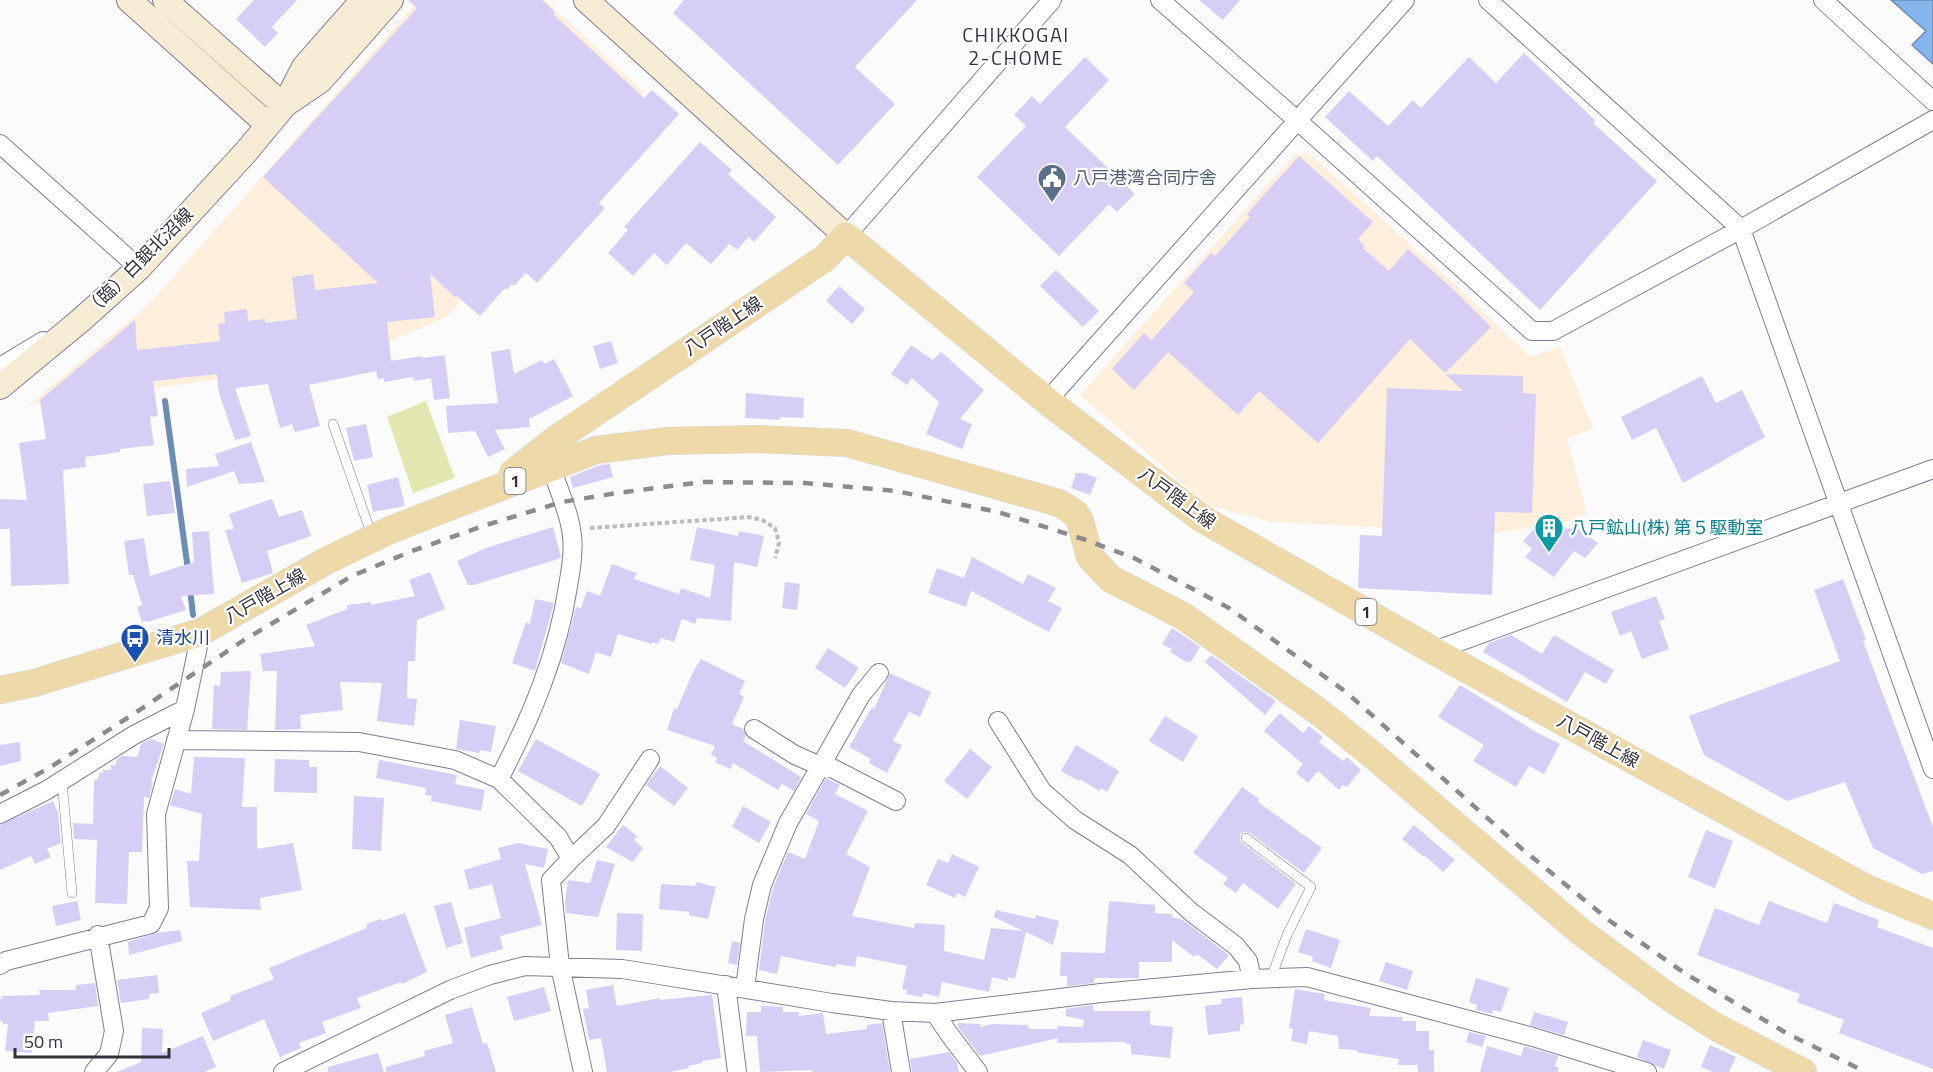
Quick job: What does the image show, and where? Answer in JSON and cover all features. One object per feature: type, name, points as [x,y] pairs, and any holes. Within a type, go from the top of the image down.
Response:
[{"type":"main road","name":"八戸階上線","points":[[488,492],[556,439],[825,258],[846,236],[1047,401],[1201,518],[1434,651],[1866,888],[1933,916]]},
{"type":"main road","name":"八戸階上線","points":[[0,690],[34,683],[201,632],[326,561],[390,530],[596,450],[668,441],[758,439],[847,443],[1059,503],[1075,513],[1080,521],[1090,557],[1111,579],[1183,616],[1319,712],[1581,932],[1669,997],[1716,1027],[1803,1072]]},
{"type":"street","points":[[129,0],[268,126]]},
{"type":"street","points":[[165,0],[284,106]]},
{"type":"street","points":[[284,106],[304,67],[363,0]]},
{"type":"street","points":[[284,106],[320,81],[392,0]]},
{"type":"street","points":[[586,0],[846,236],[1052,0]]},
{"type":"street","points":[[1160,0],[1532,331],[1553,331],[1741,229],[1933,120]]},
{"type":"street","points":[[1047,401],[1405,0]]},
{"type":"street","points":[[1488,0],[1741,229],[1933,769]]},
{"type":"street","points":[[1823,0],[1933,101]]},
{"type":"street","name":"（臨）白銀北沼線","points":[[0,387],[139,268],[284,106]]},
{"type":"street","points":[[0,144],[139,268]]},
{"type":"street","points":[[0,367],[81,320]]},
{"type":"street","points":[[499,778],[527,724],[564,617],[573,539],[570,520],[550,467]]},
{"type":"street","points":[[1434,651],[1933,469]]},
{"type":"street","points":[[0,965],[6,961],[98,935],[151,924],[159,908],[156,814],[187,701],[201,632]]},
{"type":"street","points":[[745,988],[754,919],[762,885],[788,823],[861,695],[879,673]]},
{"type":"street","points":[[0,814],[62,781],[187,701]]},
{"type":"street","points":[[998,721],[1042,791],[1075,820],[1130,855],[1191,912],[1236,946],[1248,961],[1252,979]]},
{"type":"street","points":[[754,729],[795,755],[820,766],[832,768],[896,801]]},
{"type":"street","points":[[176,740],[359,742],[455,760],[499,778],[558,837],[571,860]]},
{"type":"street","points":[[583,1072],[560,966],[551,880],[606,826],[650,759]]},
{"type":"street","points":[[94,1072],[109,1054],[114,1031],[98,935]]},
{"type":"street","points":[[283,1072],[450,990],[490,975],[525,966],[560,966],[622,969],[891,1011],[935,1013],[1101,993],[1252,979],[1307,977],[1533,1037],[1647,1072]]},
{"type":"street","points":[[726,985],[737,1072]]},
{"type":"street","points":[[891,1011],[901,1072]]},
{"type":"street","points":[[935,1013],[978,1072]]},
{"type":"lane","points":[[333,424],[373,539]]},
{"type":"lane","points":[[62,781],[72,893]]},
{"type":"lane","points":[[1246,838],[1311,887],[1287,934],[1271,978]]},
{"type":"path","points":[[571,530],[749,517],[762,520],[775,528],[779,543],[775,558]]},
{"type":"shaded area","points":[[419,0],[545,0],[644,92],[446,317],[391,341],[352,347],[354,361],[29,405],[151,302]]},
{"type":"shaded area","points":[[1309,153],[1465,294],[1530,357],[1560,347],[1593,428],[1567,439],[1587,514],[1567,521],[1496,533],[1271,522],[1216,507],[1213,510],[1080,395],[1295,154]]},
{"type":"green space","points":[[426,401],[455,478],[413,493],[387,417]]},
{"type":"water","points":[[1891,0],[1933,0],[1933,64],[1912,45],[1926,31]]},
{"type":"building","points":[[254,0],[297,0],[272,27],[278,33],[265,47],[236,19]]},
{"type":"building","points":[[408,0],[542,0],[555,12],[553,14],[644,98],[652,90],[679,114],[599,203],[605,208],[537,283],[526,273],[514,286],[512,284],[507,290],[505,288],[480,316],[430,274],[435,317],[387,322],[391,361],[446,355],[443,358],[445,358],[450,398],[434,400],[431,378],[414,381],[413,377],[384,382],[384,378],[378,379],[376,371],[309,385],[320,426],[295,432],[292,424],[280,428],[268,384],[235,388],[251,436],[235,440],[219,393],[217,374],[153,381],[158,416],[150,417],[154,445],[120,449],[120,452],[85,457],[86,467],[63,470],[69,584],[11,586],[10,529],[0,529],[0,499],[27,500],[19,443],[46,439],[40,400],[135,320],[137,350],[220,341],[218,324],[225,323],[224,312],[247,309],[248,321],[265,319],[265,323],[297,319],[292,277],[313,274],[315,290],[378,283],[263,177],[417,8]]},
{"type":"building","points":[[684,0],[917,0],[855,67],[895,104],[838,165],[673,13]]},
{"type":"building","points":[[1199,0],[1240,0],[1223,20]]},
{"type":"building","points":[[1524,53],[1596,121],[1593,123],[1657,181],[1540,310],[1377,156],[1373,161],[1325,117],[1349,91],[1388,126],[1413,100],[1421,108],[1469,57],[1496,83]]},
{"type":"building","points":[[1085,57],[1109,80],[1065,127],[1135,194],[1117,212],[1109,204],[1059,256],[977,177],[1026,126],[1014,115],[1032,96],[1040,104]]},
{"type":"building","points":[[700,142],[732,170],[728,174],[776,217],[754,242],[749,237],[737,250],[729,244],[711,264],[686,243],[667,265],[654,253],[633,276],[608,253],[628,230],[624,227]]},
{"type":"building","points":[[1299,156],[1373,222],[1358,239],[1365,246],[1363,248],[1389,271],[1408,249],[1491,327],[1445,373],[1410,339],[1318,443],[1259,391],[1238,415],[1168,352],[1134,390],[1112,369],[1144,333],[1152,340],[1194,292],[1184,283],[1211,253],[1215,256],[1250,217],[1247,214]]},
{"type":"building","points":[[1056,270],[1099,311],[1083,327],[1040,286]]},
{"type":"building","points":[[839,286],[865,309],[852,324],[826,301]]},
{"type":"building","points":[[611,341],[618,363],[600,369],[593,346]]},
{"type":"building","points":[[911,345],[933,360],[941,352],[984,390],[960,419],[972,424],[962,449],[926,434],[939,402],[912,378],[907,385],[891,374]]},
{"type":"building","points":[[510,349],[514,374],[542,360],[544,364],[554,359],[573,396],[529,419],[530,427],[495,430],[505,449],[488,457],[475,431],[448,433],[446,406],[498,403],[491,352]]},
{"type":"building","points":[[1445,374],[1523,376],[1523,393],[1536,394],[1532,513],[1495,512],[1492,595],[1358,588],[1360,535],[1382,536],[1387,388],[1463,391]]},
{"type":"building","points":[[1702,376],[1716,403],[1742,390],[1765,437],[1683,483],[1656,428],[1632,440],[1621,417]]},
{"type":"building","points":[[746,393],[804,398],[803,418],[780,417],[780,420],[745,418]]},
{"type":"building","points":[[366,424],[373,457],[354,461],[346,428]]},
{"type":"building","points":[[251,442],[265,482],[239,484],[234,471],[187,487],[186,469],[219,466],[215,454]]},
{"type":"building","points":[[610,464],[613,477],[573,488],[570,477],[600,465]]},
{"type":"building","points":[[1076,473],[1097,478],[1090,495],[1071,488]]},
{"type":"building","points":[[398,477],[405,506],[373,512],[367,485]]},
{"type":"building","points":[[170,481],[175,513],[147,516],[143,484]]},
{"type":"building","points":[[272,499],[279,517],[302,510],[311,536],[267,551],[273,573],[242,583],[225,530],[234,529],[229,514]]},
{"type":"building","points":[[553,527],[561,558],[468,585],[457,561],[486,548]]},
{"type":"building","points":[[697,527],[738,536],[739,531],[764,536],[757,567],[734,562],[731,621],[697,618],[695,624],[682,619],[674,642],[661,638],[658,644],[618,634],[611,657],[596,652],[589,674],[561,663],[576,607],[581,608],[587,591],[600,596],[612,564],[637,573],[634,579],[679,594],[681,588],[710,598],[715,565],[690,560]]},
{"type":"building","name":"八戸鉱山(株) 第５駆動室","points":[[1577,528],[1598,543],[1585,558],[1574,551],[1554,577],[1525,557],[1532,549],[1523,541],[1533,530]]},
{"type":"building","points":[[209,531],[214,594],[181,596],[186,610],[142,622],[137,607],[142,605],[133,575],[129,575],[124,541],[144,538],[150,576],[194,562],[192,532]]},
{"type":"building","points":[[972,557],[1023,584],[1028,574],[1056,588],[1048,601],[1062,608],[1049,632],[971,591],[966,607],[928,593],[937,568],[964,578]]},
{"type":"building","points":[[430,572],[445,609],[417,620],[415,661],[408,661],[407,698],[417,699],[414,726],[377,721],[382,683],[340,682],[343,710],[300,715],[301,729],[275,730],[277,671],[263,671],[260,654],[315,646],[306,625],[347,609],[347,605],[371,602],[371,605],[415,596],[409,580]]},
{"type":"building","points":[[1843,579],[1866,640],[1863,641],[1933,827],[1933,871],[1922,874],[1873,848],[1845,782],[1787,801],[1704,755],[1689,716],[1840,661],[1814,590]]},
{"type":"building","points":[[785,582],[800,584],[797,610],[782,608]]},
{"type":"building","points":[[1656,596],[1665,619],[1659,621],[1669,649],[1642,659],[1631,631],[1620,636],[1611,612]]},
{"type":"building","points":[[535,599],[554,603],[535,671],[512,663],[526,622],[530,624]]},
{"type":"building","points":[[1172,628],[1200,647],[1191,662],[1188,663],[1170,652],[1172,649],[1162,644]]},
{"type":"building","points":[[1511,635],[1542,654],[1554,635],[1614,670],[1606,684],[1585,672],[1567,702],[1483,652],[1489,643]]},
{"type":"building","points":[[828,648],[859,668],[845,688],[815,668]]},
{"type":"building","points":[[1211,655],[1276,701],[1265,715],[1205,662]]},
{"type":"building","points":[[701,659],[745,681],[739,694],[744,697],[732,724],[743,729],[746,736],[743,741],[801,777],[794,791],[782,784],[778,790],[733,763],[730,769],[715,762],[717,758],[711,755],[715,746],[667,730],[674,708],[677,709]]},
{"type":"building","points":[[251,671],[247,730],[212,729],[214,685],[220,686],[221,672]]},
{"type":"building","points":[[890,673],[931,692],[920,717],[909,712],[893,741],[902,745],[887,773],[869,763],[871,759],[849,747],[872,707],[874,709]]},
{"type":"building","points":[[1460,685],[1536,732],[1560,744],[1544,774],[1529,766],[1516,787],[1473,761],[1484,745],[1438,717]]},
{"type":"building","points":[[1280,713],[1303,733],[1309,726],[1323,737],[1319,742],[1343,761],[1347,757],[1361,770],[1347,787],[1343,785],[1339,790],[1318,771],[1308,783],[1296,773],[1303,764],[1264,731]]},
{"type":"building","points":[[1165,716],[1198,736],[1183,762],[1149,741]]},
{"type":"building","points":[[460,720],[496,726],[491,752],[480,750],[479,753],[456,749]]},
{"type":"building","points":[[151,739],[164,744],[151,781],[153,782],[149,798],[144,797],[142,852],[129,852],[127,904],[95,903],[97,840],[74,839],[73,823],[93,824],[94,780],[97,780],[103,770],[111,770],[111,765],[116,765],[116,760],[122,756],[137,757],[141,744]]},
{"type":"building","points":[[536,739],[600,774],[582,806],[518,771]]},
{"type":"building","points":[[20,742],[21,761],[0,766],[0,745]]},
{"type":"building","points":[[1076,745],[1119,771],[1107,792],[1101,788],[1099,791],[1061,771]]},
{"type":"building","points":[[970,749],[992,767],[967,799],[944,781]]},
{"type":"building","points":[[194,757],[245,758],[242,807],[257,807],[257,849],[293,843],[302,890],[260,898],[261,910],[190,907],[187,861],[199,861],[202,814],[170,805],[175,789],[191,794]]},
{"type":"building","points":[[275,759],[309,760],[309,767],[317,767],[317,793],[274,792]]},
{"type":"building","points":[[379,760],[457,775],[455,784],[485,790],[481,811],[431,801],[432,796],[425,795],[426,788],[376,778]]},
{"type":"building","points":[[660,766],[688,788],[674,806],[646,785]]},
{"type":"building","points":[[826,778],[840,785],[835,794],[868,811],[846,854],[870,867],[852,916],[914,928],[915,923],[945,925],[944,951],[984,960],[991,928],[1023,931],[994,917],[996,910],[1035,919],[1036,915],[1059,921],[1053,945],[1026,932],[1015,979],[1008,977],[1008,981],[992,977],[989,992],[942,982],[939,997],[923,993],[922,997],[906,994],[907,990],[902,989],[907,966],[857,956],[855,967],[837,964],[835,967],[781,956],[777,974],[759,970],[765,921],[773,888],[788,852],[805,859],[819,821],[806,814]]},
{"type":"building","points":[[1242,787],[1259,799],[1258,802],[1322,848],[1304,873],[1250,833],[1240,834],[1242,843],[1296,884],[1278,909],[1243,883],[1236,893],[1223,884],[1228,878],[1193,853]]},
{"type":"building","points":[[354,796],[384,798],[381,851],[352,849]]},
{"type":"building","points":[[53,801],[58,813],[61,843],[47,849],[51,857],[35,864],[31,856],[0,870],[0,825]]},
{"type":"building","points":[[743,806],[771,822],[759,843],[732,827]]},
{"type":"building","points":[[623,825],[637,836],[634,840],[643,848],[633,862],[606,847]]},
{"type":"building","points":[[1414,825],[1455,860],[1443,872],[1402,839]]},
{"type":"building","points":[[1706,830],[1733,841],[1715,888],[1688,877]]},
{"type":"building","points":[[518,843],[548,849],[544,868],[525,864],[542,925],[500,936],[503,949],[471,958],[464,928],[501,918],[492,884],[469,890],[464,870],[501,859],[498,848]]},
{"type":"building","points":[[952,854],[979,867],[965,897],[957,893],[955,898],[926,885],[938,859],[948,863]]},
{"type":"building","points":[[597,860],[615,864],[598,917],[566,913],[568,880],[590,883]]},
{"type":"building","points":[[697,882],[716,887],[708,919],[689,915],[689,912],[659,909],[661,884],[695,886]]},
{"type":"building","points":[[77,901],[81,920],[56,926],[52,906]]},
{"type":"building","points":[[1109,901],[1155,905],[1155,913],[1172,914],[1172,917],[1183,920],[1229,955],[1217,969],[1197,954],[1194,957],[1172,940],[1172,962],[1139,962],[1139,978],[1094,978],[1094,983],[1067,986],[1067,976],[1060,976],[1061,952],[1105,953]]},
{"type":"building","points":[[1769,901],[1827,923],[1834,903],[1879,920],[1877,927],[1933,948],[1933,1069],[1839,1033],[1844,1020],[1797,1002],[1800,994],[1697,955],[1715,908],[1759,925]]},
{"type":"building","points":[[451,902],[463,943],[446,948],[434,906]]},
{"type":"building","points":[[405,913],[427,972],[402,984],[401,982],[357,998],[361,1008],[322,1022],[326,1033],[299,1043],[301,1048],[280,1057],[264,1019],[213,1041],[201,1013],[231,1000],[230,996],[274,979],[269,968],[367,928],[366,924]]},
{"type":"building","points":[[617,913],[643,914],[642,951],[616,950]]},
{"type":"building","points":[[1306,929],[1340,940],[1331,968],[1312,961],[1313,957],[1298,952]]},
{"type":"building","points":[[180,930],[182,941],[129,955],[128,942],[157,933]]},
{"type":"building","points":[[732,941],[740,943],[737,965],[728,963]]},
{"type":"building","points":[[1386,962],[1413,971],[1407,990],[1379,981]]},
{"type":"building","points":[[157,975],[159,993],[149,994],[149,999],[121,1003],[117,980]]},
{"type":"building","points":[[1476,978],[1509,988],[1501,1012],[1493,1010],[1492,1014],[1476,1010],[1477,1005],[1469,1002]]},
{"type":"building","points":[[95,983],[98,1006],[48,1013],[49,1021],[35,1021],[32,1053],[5,1051],[8,1024],[0,1021],[2,996],[40,995],[39,990],[76,990],[76,985]]},
{"type":"building","points":[[613,985],[617,1006],[660,998],[660,1000],[712,995],[721,1058],[702,1061],[702,1063],[688,1066],[689,1068],[670,1072],[607,1072],[601,1038],[589,1040],[583,1009],[589,1008],[586,990]]},
{"type":"building","points":[[544,987],[551,1011],[514,1021],[507,997]]},
{"type":"building","points":[[1295,989],[1325,994],[1324,1000],[1371,1008],[1369,1016],[1402,1017],[1402,1021],[1416,1021],[1416,1031],[1429,1031],[1429,1050],[1434,1050],[1434,1072],[1418,1072],[1418,1065],[1398,1065],[1399,1059],[1356,1052],[1357,1050],[1339,1049],[1338,1036],[1309,1031],[1307,1044],[1291,1041],[1293,1029],[1289,1028]]},
{"type":"building","points":[[1242,997],[1244,1024],[1240,1025],[1240,1031],[1208,1035],[1205,1006],[1222,1004],[1221,999]]},
{"type":"building","points":[[1093,1005],[1093,1011],[1150,1011],[1150,1025],[1173,1027],[1170,1058],[1131,1054],[1131,1044],[1126,1044],[1126,1042],[1057,1043],[1058,1038],[980,1056],[958,1027],[958,1023],[981,1024],[980,1027],[992,1024],[1028,1025],[1029,1029],[1058,1029],[1058,1026],[1083,1027],[1084,1020],[1066,1016],[1066,1009]]},
{"type":"building","points":[[761,1006],[783,1007],[783,1012],[799,1012],[799,1016],[823,1013],[826,1034],[867,1029],[867,1025],[882,1023],[890,1072],[812,1072],[812,1070],[760,1072],[757,1036],[746,1036],[747,1012],[761,1012]]},
{"type":"building","points":[[472,1007],[483,1044],[487,1043],[496,1072],[386,1072],[386,1067],[425,1056],[424,1051],[453,1043],[445,1015]]},
{"type":"building","points":[[1534,1012],[1568,1022],[1564,1035],[1530,1025]]},
{"type":"building","points":[[142,1028],[163,1029],[162,1053],[203,1036],[216,1067],[204,1072],[117,1072],[141,1062]]},
{"type":"building","points":[[1469,1032],[1486,1036],[1482,1047],[1466,1042]]},
{"type":"building","points":[[1643,1040],[1671,1050],[1664,1069],[1637,1057]]},
{"type":"building","points":[[1710,1045],[1736,1057],[1729,1072],[1713,1072],[1701,1067]]},
{"type":"building","points":[[1487,1046],[1521,1056],[1524,1046],[1558,1056],[1555,1066],[1559,1068],[1558,1072],[1480,1072]]},
{"type":"building","points":[[949,1052],[957,1063],[959,1072],[912,1072],[910,1059]]},
{"type":"building","points":[[378,1053],[384,1072],[328,1072],[328,1067]]},
{"type":"waterway","points":[[165,401],[188,570]]},
{"type":"waterway","points":[[190,589],[193,615]]},
{"type":"railway","points":[[0,795],[49,768],[244,640],[352,576],[412,551],[486,525],[562,502],[703,482],[805,483],[896,491],[998,512],[1086,540],[1134,558],[1229,608],[1346,692],[1521,848],[1610,921],[1686,974],[1788,1034],[1866,1072]]},
{"type":"place","name":"八戸港湾合同庁舎","points":[[1052,204]]},
{"type":"place","name":"八戸鉱山(株) 第５駆動室","points":[[1549,554]]},
{"type":"place","name":"清水川","points":[[135,664]]},
{"type":"district","name":"CHIKKOGAI 2-CHOME","points":[[1016,46]]}]
